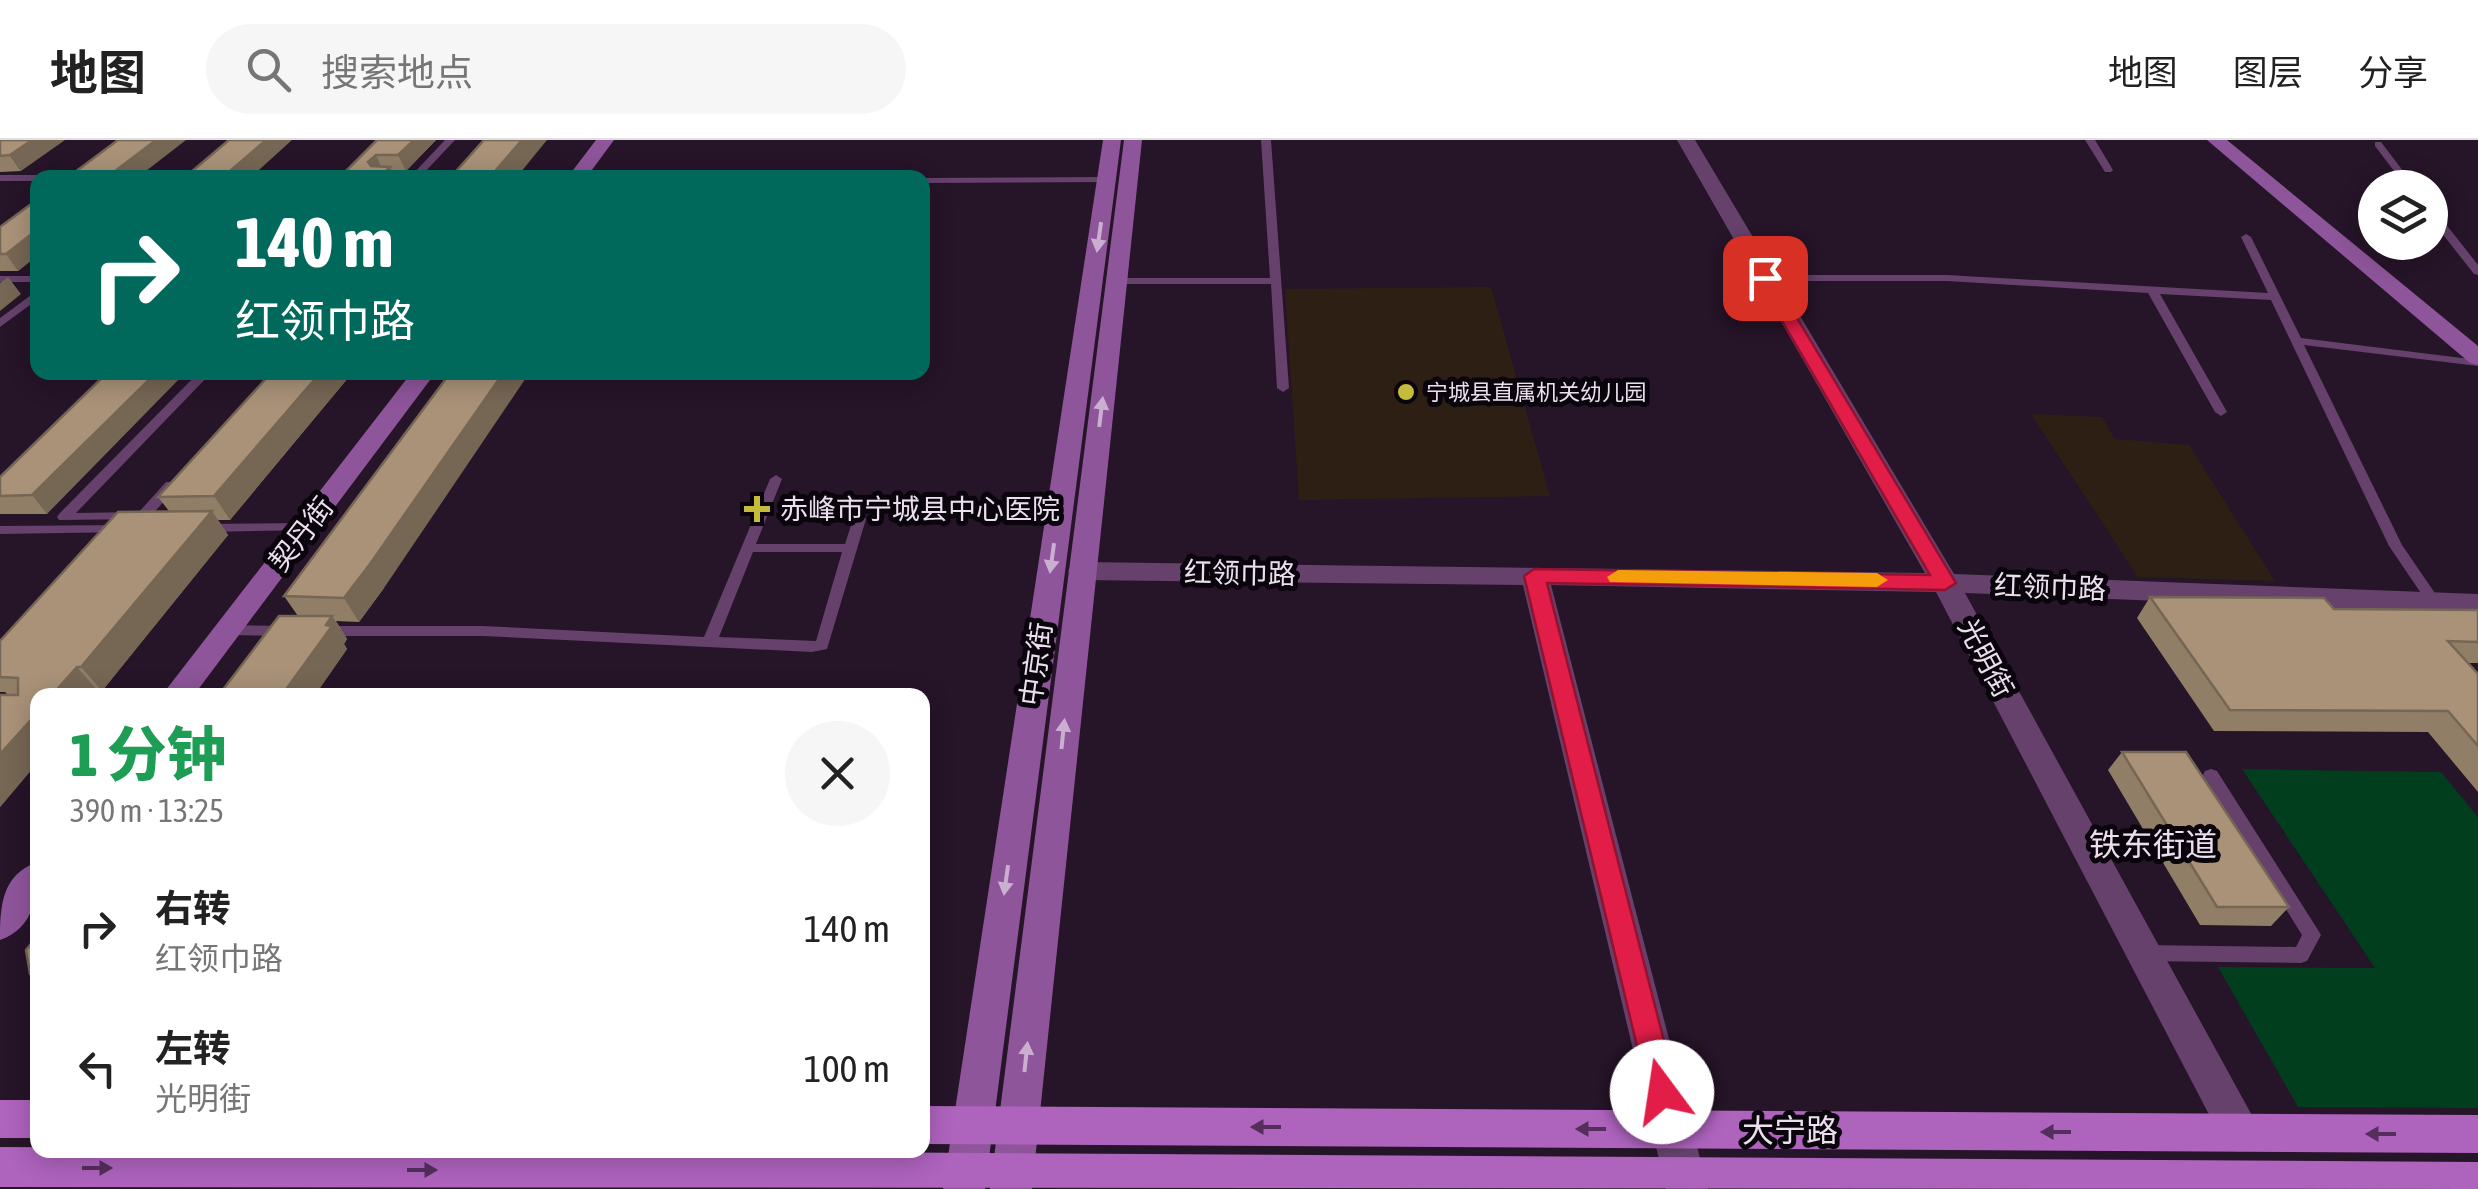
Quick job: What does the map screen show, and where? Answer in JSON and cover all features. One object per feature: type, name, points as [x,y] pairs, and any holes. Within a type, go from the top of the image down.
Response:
[{"type":"main road","points":[[582,170],[605,140]]},
{"type":"main road","name":"中京街","points":[[965,1181],[1112,140]]},
{"type":"main road","name":"中京街","points":[[1012,1181],[1133,140]]},
{"type":"main road","points":[[2216,140],[2478,361]]},
{"type":"main road","name":"契丹街","points":[[182,688],[420,380]]},
{"type":"main road","points":[[0,926],[30,887]]},
{"type":"main road","points":[[0,1119],[30,1119]]},
{"type":"main road","name":"大宁路","points":[[930,1125],[2478,1134]]},
{"type":"main road","name":"大宁路","points":[[0,1167],[965,1181],[2478,1182]]},
{"type":"street","name":"光明街","points":[[1686,140],[1945,583],[2240,1133]]},
{"type":"street","name":"红领巾路","points":[[1082,572],[1945,583],[2478,604]]},
{"type":"street","points":[[1534,576],[1685,1183]]},
{"type":"lane","points":[[423,170],[450,140]]},
{"type":"lane","points":[[1266,140],[1283,388]]},
{"type":"lane","points":[[2090,140],[2108,170]]},
{"type":"lane","points":[[2378,144],[2398,170]]},
{"type":"lane","points":[[0,178],[30,178]]},
{"type":"lane","points":[[0,194],[22,178]]},
{"type":"lane","points":[[930,180],[1106,179]]},
{"type":"lane","points":[[2448,234],[2478,272]]},
{"type":"lane","points":[[2246,237],[2396,546],[2434,602]]},
{"type":"lane","points":[[1765,278],[1947,278],[2275,297]]},
{"type":"lane","points":[[0,279],[30,280]]},
{"type":"lane","points":[[1117,282],[1276,281]]},
{"type":"lane","points":[[2151,288],[2222,412]]},
{"type":"lane","points":[[0,324],[30,300]]},
{"type":"lane","points":[[2298,341],[2478,361]]},
{"type":"lane","points":[[182,473],[143,516],[64,517],[198,380]]},
{"type":"lane","points":[[710,642],[776,479]]},
{"type":"lane","points":[[227,630],[482,632],[822,644],[859,519]]},
{"type":"lane","points":[[192,528],[306,527]]},
{"type":"lane","points":[[0,530],[153,528]]},
{"type":"lane","points":[[748,548],[850,548]]},
{"type":"lane","points":[[2144,954],[2301,955],[2310,944],[2312,935],[2212,775]]},
{"type":"shaded area","name":"宁城县直属机关幼儿园","points":[[1491,287],[1550,496],[1299,500],[1285,289]]},
{"type":"shaded area","points":[[2031,414],[2102,417],[2115,439],[2189,445],[2275,581],[2138,577]]},
{"type":"green space","points":[[2242,769],[2441,772],[2478,817],[2478,1108],[2298,1107],[2218,967],[2375,968]]},
{"type":"building","points":[[0,140],[32,140],[10,155],[0,156]]},
{"type":"building","points":[[118,140],[156,140],[117,170],[78,170]]},
{"type":"building","points":[[229,140],[266,140],[231,170],[193,170]]},
{"type":"building","points":[[377,140],[414,140],[398,155],[376,155],[368,162],[371,166],[390,167],[387,170],[347,170]]},
{"type":"building","points":[[484,140],[522,140],[496,170],[457,170]]},
{"type":"building","points":[[30,205],[30,235],[6,254],[0,254],[0,227]]},
{"type":"building","points":[[100,380],[149,380],[32,495],[0,496],[0,477]]},
{"type":"building","points":[[265,380],[314,380],[214,496],[158,497]]},
{"type":"building","points":[[445,380],[498,380],[344,598],[284,596]]},
{"type":"building","points":[[212,511],[81,667],[58,688],[30,688],[30,721],[0,754],[0,695],[18,695],[18,678],[0,677],[0,641],[118,512]]},
{"type":"building","points":[[2150,597],[2324,598],[2334,609],[2478,610],[2478,642],[2448,641],[2478,674],[2478,746],[2448,711],[2230,710]]},
{"type":"building","points":[[279,616],[332,616],[326,625],[332,626],[287,688],[224,688]]},
{"type":"building","points":[[2122,752],[2186,752],[2289,907],[2217,907]]},
{"type":"slow traffic","points":[[1618,577],[1877,580]]},
{"type":"place","name":"宁城县直属机关幼儿园","points":[[1406,392]]},
{"type":"place","name":"赤峰市宁城县中心医院","points":[[757,509]]},
{"type":"district","name":"铁东街道","points":[[2153,844]]},
{"type":"route","points":[[1662,1092],[1534,576],[1945,583],[1765,278]]}]
